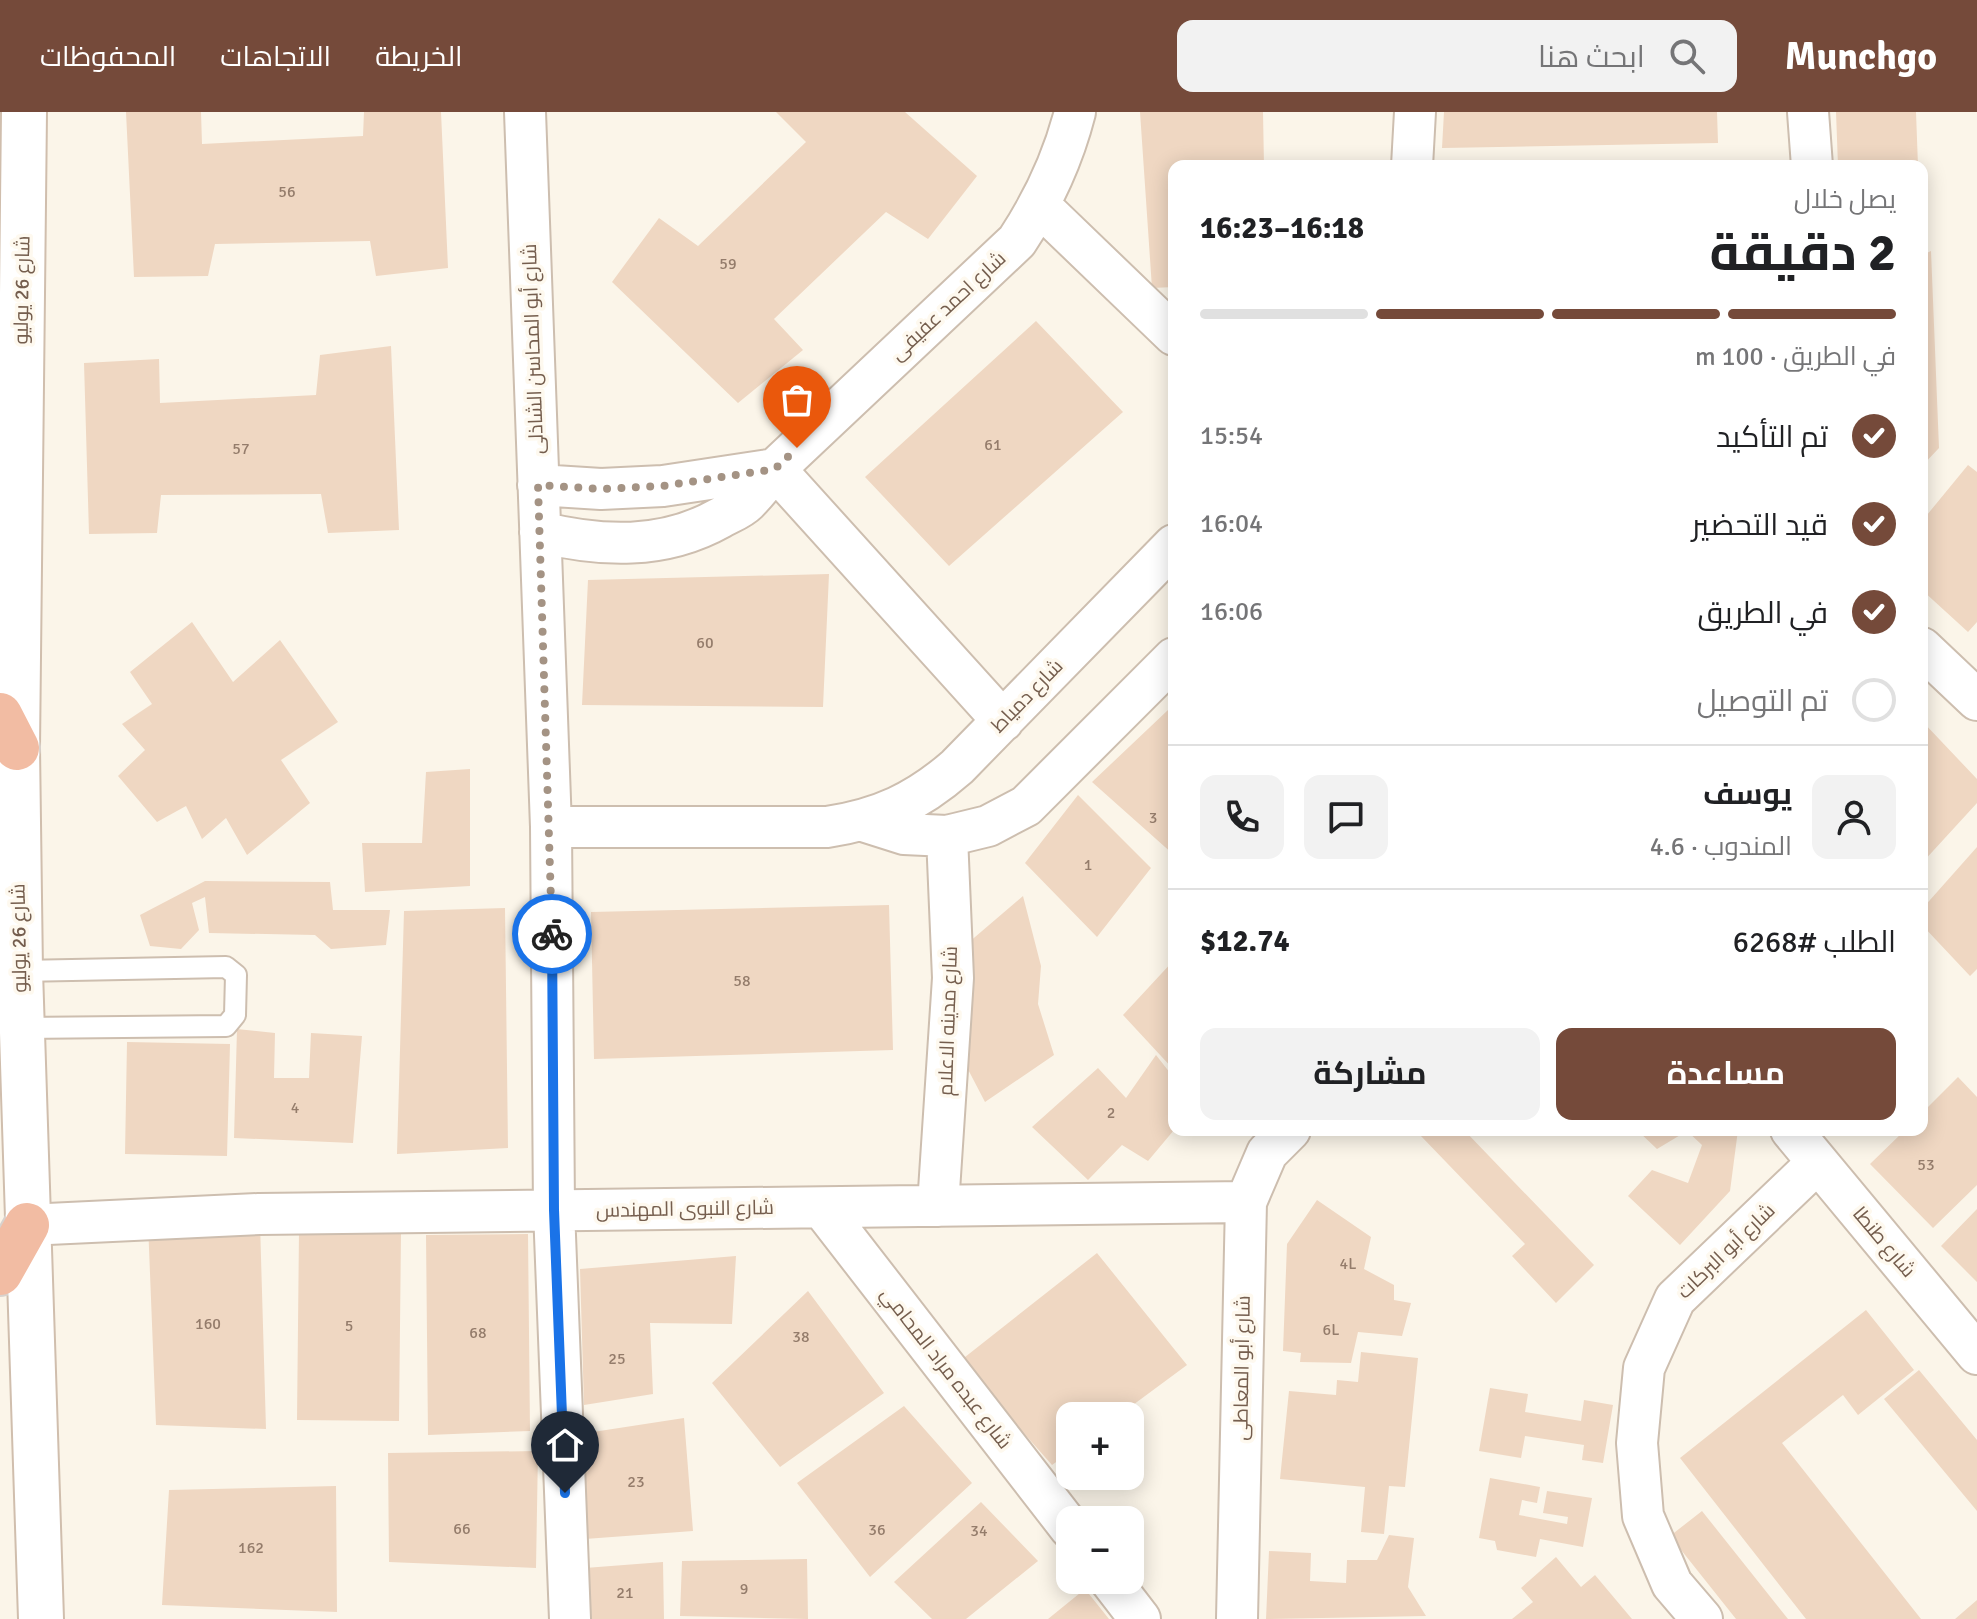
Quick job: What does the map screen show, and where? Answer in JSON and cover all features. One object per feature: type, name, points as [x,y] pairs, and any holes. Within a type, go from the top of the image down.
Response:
[{"type":"highway","points":[[0,1273],[27,1225]]},
{"type":"main road","name":"شارع 26 يوليو","points":[[24,112],[9,732],[41,1619]]},
{"type":"street","name":"شارع أبو المحاسن الشاذلى","points":[[525,112],[551,827],[554,1210],[570,1619]]},
{"type":"street","name":"شارع احمد عفيفى","points":[[540,532],[582,542],[625,545],[667,539],[708,525],[745,504],[775,469],[1017,241],[1040,206],[1065,152],[1075,112]]},
{"type":"street","points":[[1412,160],[1415,112]]},
{"type":"street","points":[[1808,112],[1812,160]]},
{"type":"street","points":[[1040,206],[1168,329]]},
{"type":"street","points":[[538,485],[601,489],[663,486],[775,469],[1003,721]]},
{"type":"street","name":"شارع دمياط","points":[[551,827],[827,827],[863,821],[898,809],[929,791],[1003,721],[1168,551]]},
{"type":"street","points":[[1928,654],[1977,700]]},
{"type":"street","name":"شارع دمياط","points":[[863,821],[904,834],[947,836],[988,826],[1026,806],[1168,664]]},
{"type":"street","name":"شارع مدينه الاعلام","points":[[938,1206],[953,978],[947,836]]},
{"type":"street","name":"شارع أبو المعاطى","points":[[1237,1619],[1246,1202],[1254,1177],[1267,1153],[1284,1136]]},
{"type":"street","name":"شارع طنطا","points":[[1796,1136],[1977,1354]]},
{"type":"street","name":"شارع أبو البركات","points":[[1702,1619],[1672,1584],[1643,1516],[1637,1443],[1644,1368],[1675,1299],[1817,1163]]},
{"type":"street","name":"شارع النبوى المهندس","points":[[27,1225],[259,1214],[1246,1202]]},
{"type":"street","name":"شارع عبده مراد المحامي","points":[[822,1208],[1056,1510]]},
{"type":"street","points":[[1121,1594],[1140,1619]]},
{"type":"lane","points":[[20,971],[226,967],[236,975],[235,1015],[226,1026],[21,1028]]},
{"type":"building","points":[[126,112],[201,112],[202,144],[363,136],[364,112],[441,112],[448,268],[376,276],[370,241],[215,244],[208,276],[134,277]]},
{"type":"building","points":[[776,112],[905,112],[977,176],[928,239],[886,212],[774,319],[803,350],[738,403],[612,282],[659,218],[698,246],[806,142]]},
{"type":"building","points":[[1140,112],[1263,112],[1264,160],[1168,160],[1168,287],[1152,288]]},
{"type":"building","points":[[1444,112],[1717,112],[1718,143],[1442,148]]},
{"type":"building","points":[[1836,112],[1916,112],[1918,160],[1838,160]]},
{"type":"building","points":[[1931,251],[1939,448],[1928,460],[1928,252]]},
{"type":"building","points":[[1036,321],[1123,412],[949,566],[865,477]]},
{"type":"building","points":[[391,346],[399,530],[328,533],[321,494],[161,495],[157,533],[89,534],[84,363],[159,359],[160,403],[316,395],[320,355]]},
{"type":"building","points":[[1968,465],[1977,472],[1977,622],[1968,632],[1928,595],[1928,514]]},
{"type":"building","points":[[829,574],[823,707],[582,705],[588,580]]},
{"type":"building","points":[[192,622],[233,682],[280,640],[338,722],[281,760],[310,803],[247,855],[226,818],[202,839],[186,806],[157,822],[118,776],[145,750],[122,724],[152,704],[130,672]]},
{"type":"building","points":[[1168,710],[1168,850],[1092,782]]},
{"type":"building","points":[[1928,727],[1977,779],[1977,803],[1928,856]]},
{"type":"building","points":[[470,769],[470,886],[365,892],[362,843],[422,843],[426,772]]},
{"type":"building","points":[[1078,795],[1151,868],[1097,937],[1025,863]]},
{"type":"building","points":[[1977,847],[1977,969],[1970,976],[1928,931],[1928,902]]},
{"type":"building","points":[[205,881],[330,882],[333,910],[390,910],[386,945],[331,949],[315,935],[209,933],[205,897],[192,903],[199,930],[181,949],[150,946],[140,915]]},
{"type":"building","points":[[1023,896],[1041,966],[1038,1004],[1054,1055],[985,1102],[960,1054],[961,949]]},
{"type":"building","points":[[889,905],[893,1050],[594,1059],[591,912]]},
{"type":"building","points":[[505,908],[508,1148],[397,1154],[404,911]]},
{"type":"building","points":[[1168,966],[1168,1064],[1123,1015]]},
{"type":"building","points":[[237,1029],[275,1033],[274,1078],[309,1078],[311,1033],[362,1036],[353,1143],[234,1138]]},
{"type":"building","points":[[127,1042],[230,1044],[227,1156],[125,1154]]},
{"type":"building","points":[[1156,1055],[1168,1070],[1169,1136],[1148,1161],[1122,1145],[1088,1180],[1032,1127],[1098,1068],[1126,1098]]},
{"type":"building","points":[[1958,1077],[1977,1097],[1977,1185],[1933,1228],[1870,1164],[1899,1136],[1928,1136],[1928,1107]]},
{"type":"building","points":[[1421,1136],[1470,1136],[1594,1265],[1556,1303],[1512,1256],[1525,1244]]},
{"type":"building","points":[[1643,1136],[1679,1136],[1657,1149]]},
{"type":"building","points":[[1692,1136],[1737,1136],[1730,1191],[1680,1245],[1628,1196],[1652,1170],[1688,1183],[1702,1145]]},
{"type":"building","points":[[1317,1200],[1371,1237],[1364,1269],[1394,1285],[1394,1300],[1411,1303],[1402,1336],[1358,1332],[1351,1363],[1300,1362],[1301,1353],[1283,1351],[1287,1244]]},
{"type":"building","points":[[1977,1209],[1977,1282],[1941,1246]]},
{"type":"building","points":[[148,1223],[260,1223],[266,1429],[156,1425]]},
{"type":"building","points":[[299,1231],[401,1232],[399,1421],[297,1420]]},
{"type":"building","points":[[528,1234],[530,1431],[428,1435],[426,1235]]},
{"type":"building","points":[[1097,1253],[1187,1365],[1137,1402],[1056,1402],[1056,1462],[1052,1465],[960,1361]]},
{"type":"building","points":[[736,1256],[732,1324],[650,1323],[653,1394],[584,1405],[580,1269]]},
{"type":"building","points":[[808,1291],[884,1393],[780,1467],[712,1383]]},
{"type":"building","points":[[1866,1310],[1914,1370],[1858,1415],[1843,1395],[1782,1443],[1921,1619],[1806,1619],[1680,1458]]},
{"type":"building","points":[[1361,1352],[1418,1358],[1405,1487],[1389,1486],[1384,1534],[1361,1532],[1365,1487],[1280,1479],[1289,1391],[1336,1395],[1337,1380],[1358,1382]]},
{"type":"building","points":[[1919,1370],[1977,1440],[1977,1511],[1884,1399]]},
{"type":"building","points":[[1490,1388],[1528,1394],[1525,1412],[1581,1421],[1584,1400],[1613,1405],[1603,1463],[1582,1460],[1584,1445],[1525,1436],[1521,1458],[1479,1451]]},
{"type":"building","points":[[904,1406],[972,1483],[870,1577],[797,1483]]},
{"type":"building","points":[[684,1418],[693,1531],[585,1539],[580,1434]]},
{"type":"building","points":[[538,1451],[536,1568],[389,1562],[388,1453]]},
{"type":"building","points":[[1490,1478],[1540,1487],[1537,1503],[1522,1500],[1519,1515],[1567,1524],[1568,1517],[1543,1513],[1547,1491],[1592,1498],[1583,1547],[1540,1539],[1536,1557],[1497,1550],[1495,1541],[1479,1538]]},
{"type":"building","points":[[336,1486],[337,1612],[162,1605],[169,1490]]},
{"type":"building","points":[[981,1502],[1038,1561],[966,1619],[932,1619],[894,1582]]},
{"type":"building","points":[[1702,1511],[1788,1619],[1736,1619],[1670,1536]]},
{"type":"building","points":[[1389,1535],[1414,1538],[1408,1587],[1426,1616],[1266,1619],[1269,1551],[1311,1553],[1310,1581],[1346,1583],[1347,1560],[1377,1560]]},
{"type":"building","points":[[1556,1557],[1581,1587],[1595,1575],[1632,1619],[1512,1619],[1533,1602],[1521,1588]]},
{"type":"building","points":[[807,1559],[808,1619],[680,1616],[682,1561]]},
{"type":"building","points":[[663,1562],[664,1619],[586,1619],[585,1568]]},
{"type":"building","points":[[1079,1594],[1089,1594],[1109,1619],[1048,1619]]},
{"type":"building","points":[[1977,1600],[1977,1619],[1955,1619]]},
{"type":"way so far","points":[[552,934],[538,485],[601,489],[663,486],[775,469],[797,448]]},
{"type":"route","points":[[552,934],[554,1210],[565,1493]]}]
